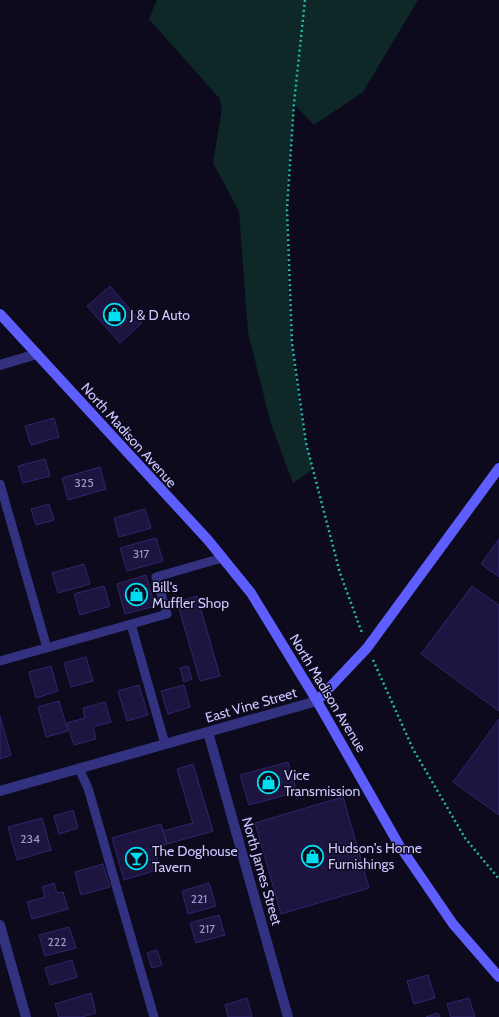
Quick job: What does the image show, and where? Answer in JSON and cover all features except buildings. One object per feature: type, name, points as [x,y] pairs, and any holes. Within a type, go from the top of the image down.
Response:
[{"type":"main road","name":"North Madison Avenue","points":[[0,314],[222,558],[251,593],[317,701],[399,845],[453,924],[499,976]]},
{"type":"main road","name":"East Vine Street","points":[[317,701],[368,648],[499,468]]},
{"type":"street","points":[[0,366],[37,354]]},
{"type":"street","name":"East Vine Street","points":[[0,791],[317,701]]},
{"type":"street","name":"North James Street","points":[[208,732],[288,1017]]},
{"type":"street","points":[[0,925],[26,1017]]},
{"type":"lane","points":[[0,484],[47,648]]},
{"type":"lane","points":[[0,661],[167,614],[156,577],[222,558]]},
{"type":"lane","points":[[131,624],[165,744]]},
{"type":"lane","points":[[79,769],[88,788],[154,1017]]},
{"type":"path","points":[[305,0],[294,103],[287,209],[292,343],[306,443],[340,573],[368,648],[413,749],[465,838],[499,879]]},
{"type":"green space","points":[[157,0],[418,0],[363,92],[314,125],[294,104],[287,197],[289,308],[295,373],[313,469],[293,483],[271,424],[248,332],[239,211],[213,163],[222,109],[220,99],[149,19]]},
{"type":"place","name":"J & D Auto","points":[[115,315]]},
{"type":"place","name":"Bill's Muffler Shop","points":[[136,595]]},
{"type":"place","name":"Vice Transmission","points":[[269,783]]},
{"type":"place","name":"Hudson's Home Furnishings","points":[[312,856]]},
{"type":"place","name":"The Doghouse Tavern","points":[[137,859]]}]
